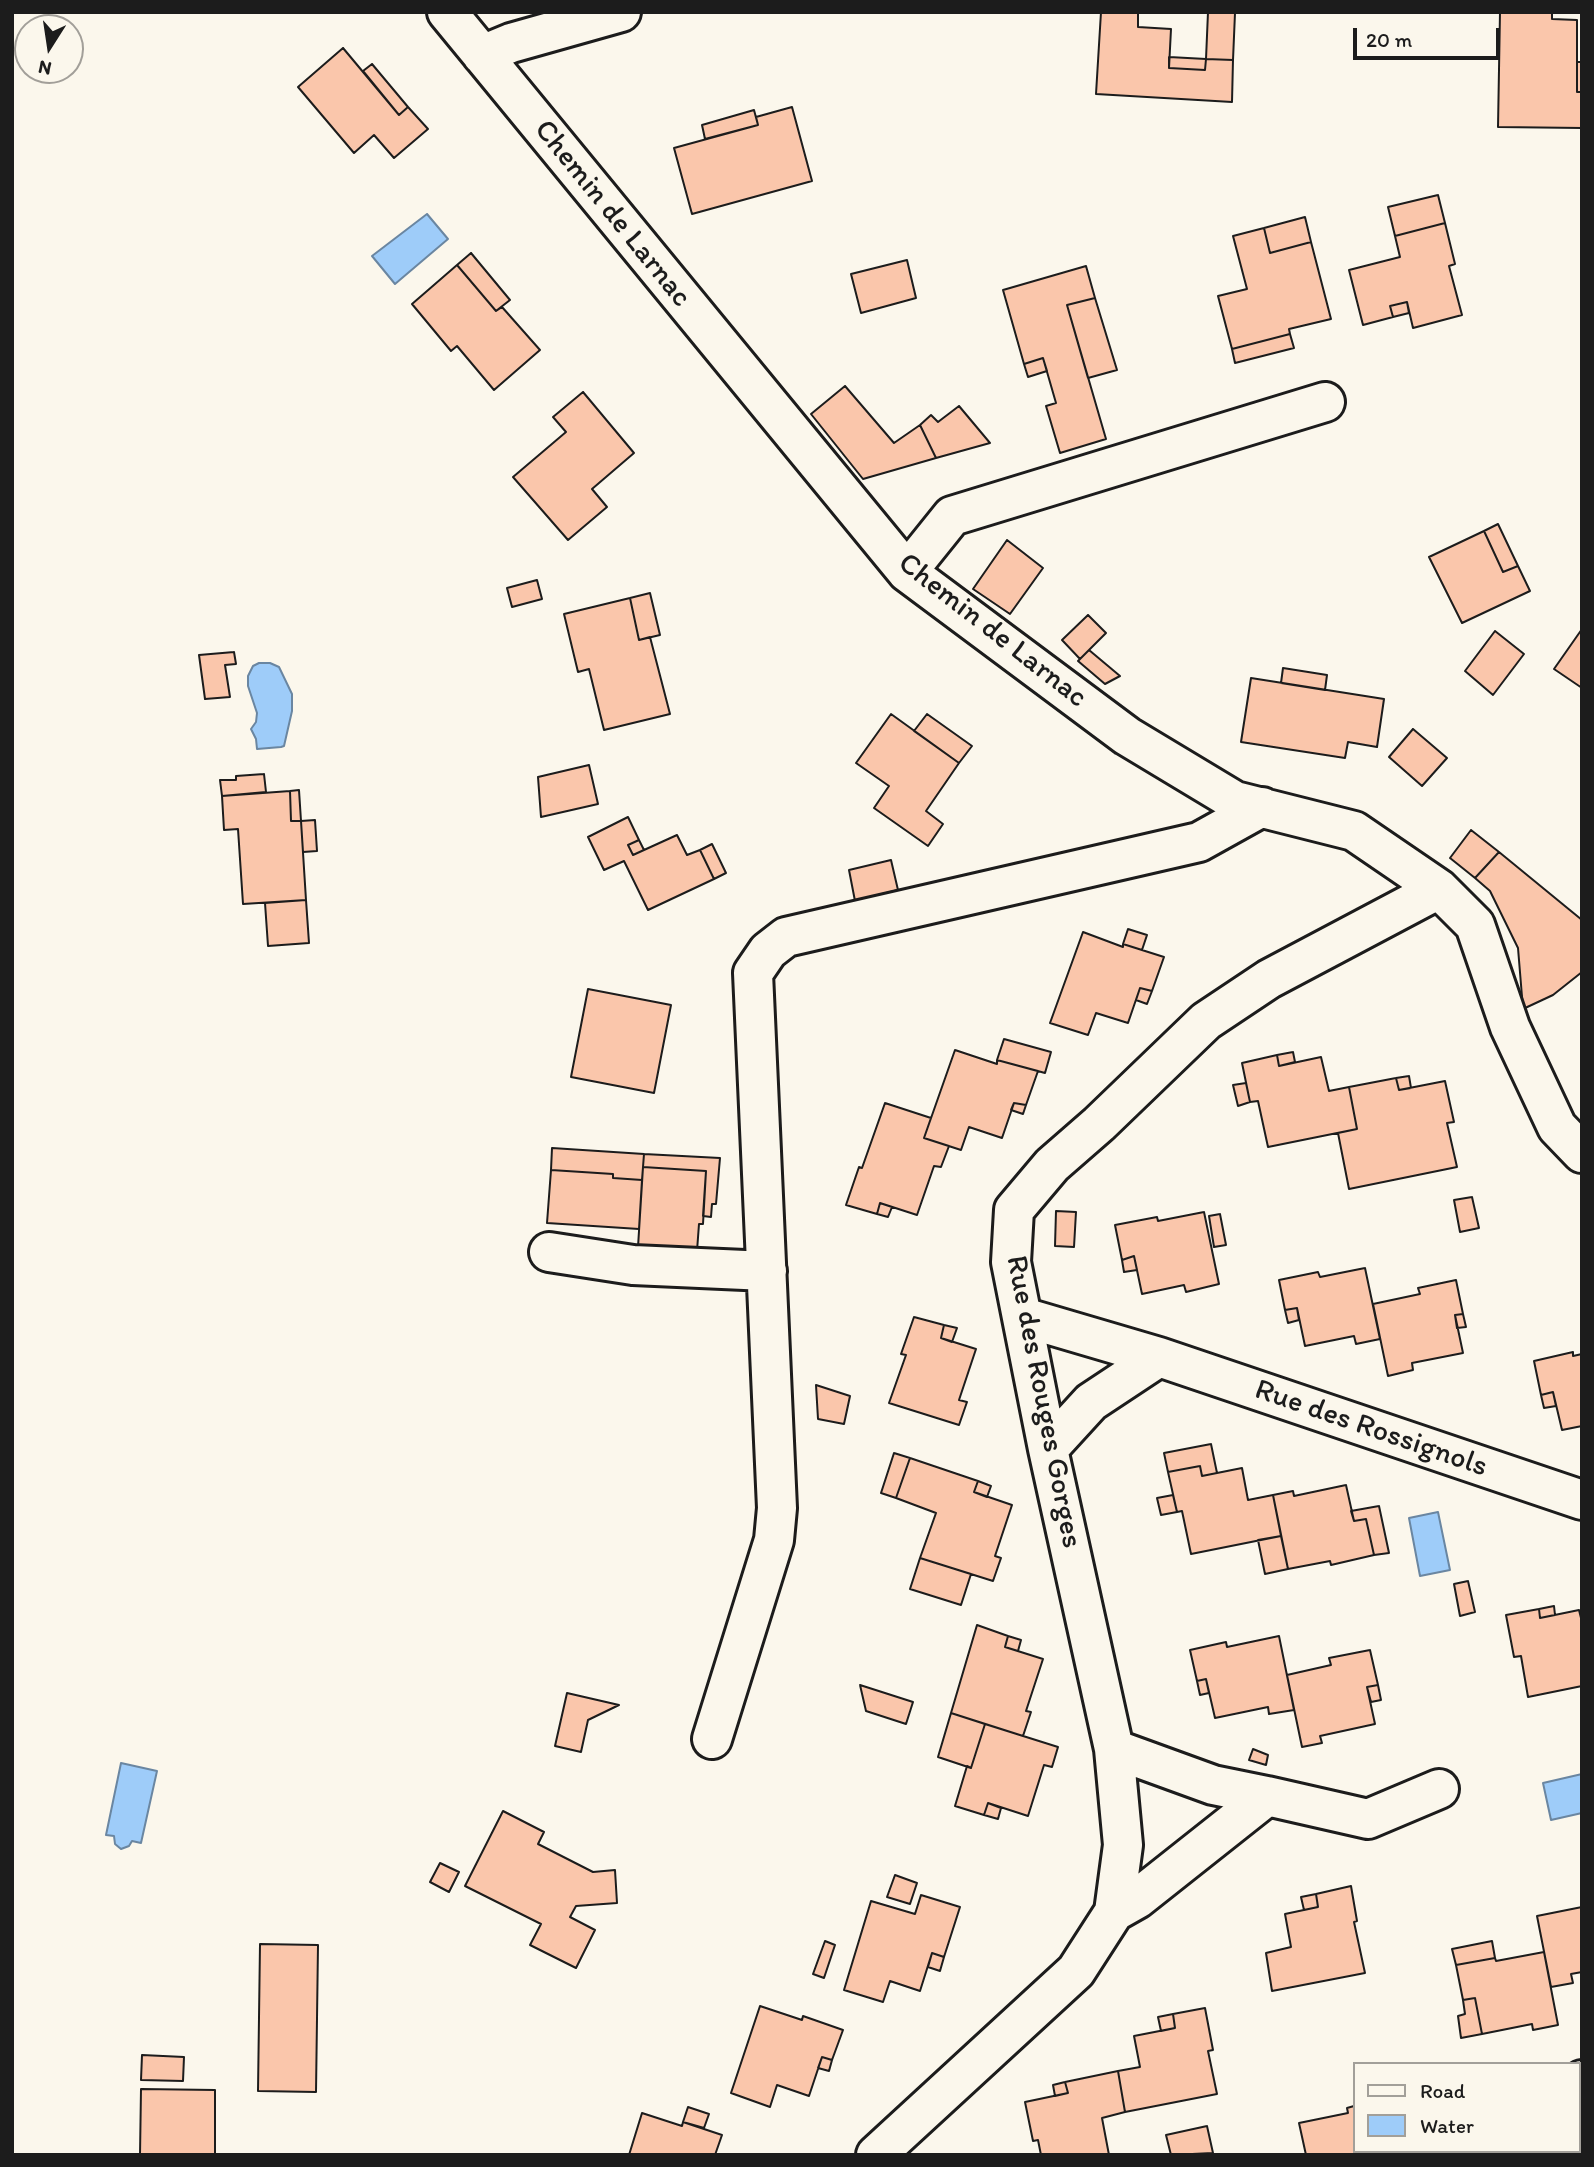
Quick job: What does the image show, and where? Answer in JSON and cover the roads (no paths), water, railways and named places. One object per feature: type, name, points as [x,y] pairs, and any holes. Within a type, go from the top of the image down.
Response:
[{"type":"street","name":"Chemin de Larnac","points":[[447,12],[907,572],[1127,736],[1235,801],[1354,831],[1439,889],[1475,925],[1510,1027],[1557,1126],[1582,1153]]},
{"type":"street","points":[[482,55],[511,43],[621,12]]},
{"type":"street","points":[[907,572],[952,516],[1325,402]]},
{"type":"street","points":[[712,1738],[774,1539],[777,1508],[753,973],[768,951],[786,937],[1199,842],[1262,807]]},
{"type":"street","name":"Rue des Rouges Gorges","points":[[876,2155],[1076,1971],[1114,1912],[1123,1845],[1114,1749],[1048,1449],[1011,1262],[1014,1210],[1052,1165],[1099,1124],[1206,1021],[1269,979],[1439,889]]},
{"type":"street","points":[[549,1252],[633,1265],[767,1271]]},
{"type":"street","name":"Rue des Rossignols","points":[[1023,1317],[1159,1357],[1582,1500]]},
{"type":"street","points":[[1048,1449],[1091,1402],[1159,1357]]},
{"type":"street","points":[[1114,1749],[1213,1785],[1368,1819],[1439,1789]]},
{"type":"street","name":"Rue des Rouges Gorges","points":[[1114,1912],[1138,1899],[1267,1796]]},
{"type":"water","points":[[427,214],[448,239],[395,284],[372,256]]},
{"type":"water","points":[[270,663],[279,667],[292,694],[292,711],[284,746],[281,747],[257,749],[251,729],[256,722],[257,713],[248,686],[248,676],[253,666]]},
{"type":"water","points":[[1438,1512],[1450,1570],[1420,1576],[1409,1518]]},
{"type":"water","points":[[121,1763],[157,1771],[141,1843],[132,1841],[129,1846],[121,1849],[115,1844],[114,1836],[106,1835]]},
{"type":"water","points":[[1582,1774],[1582,1813],[1551,1820],[1543,1783]]}]
